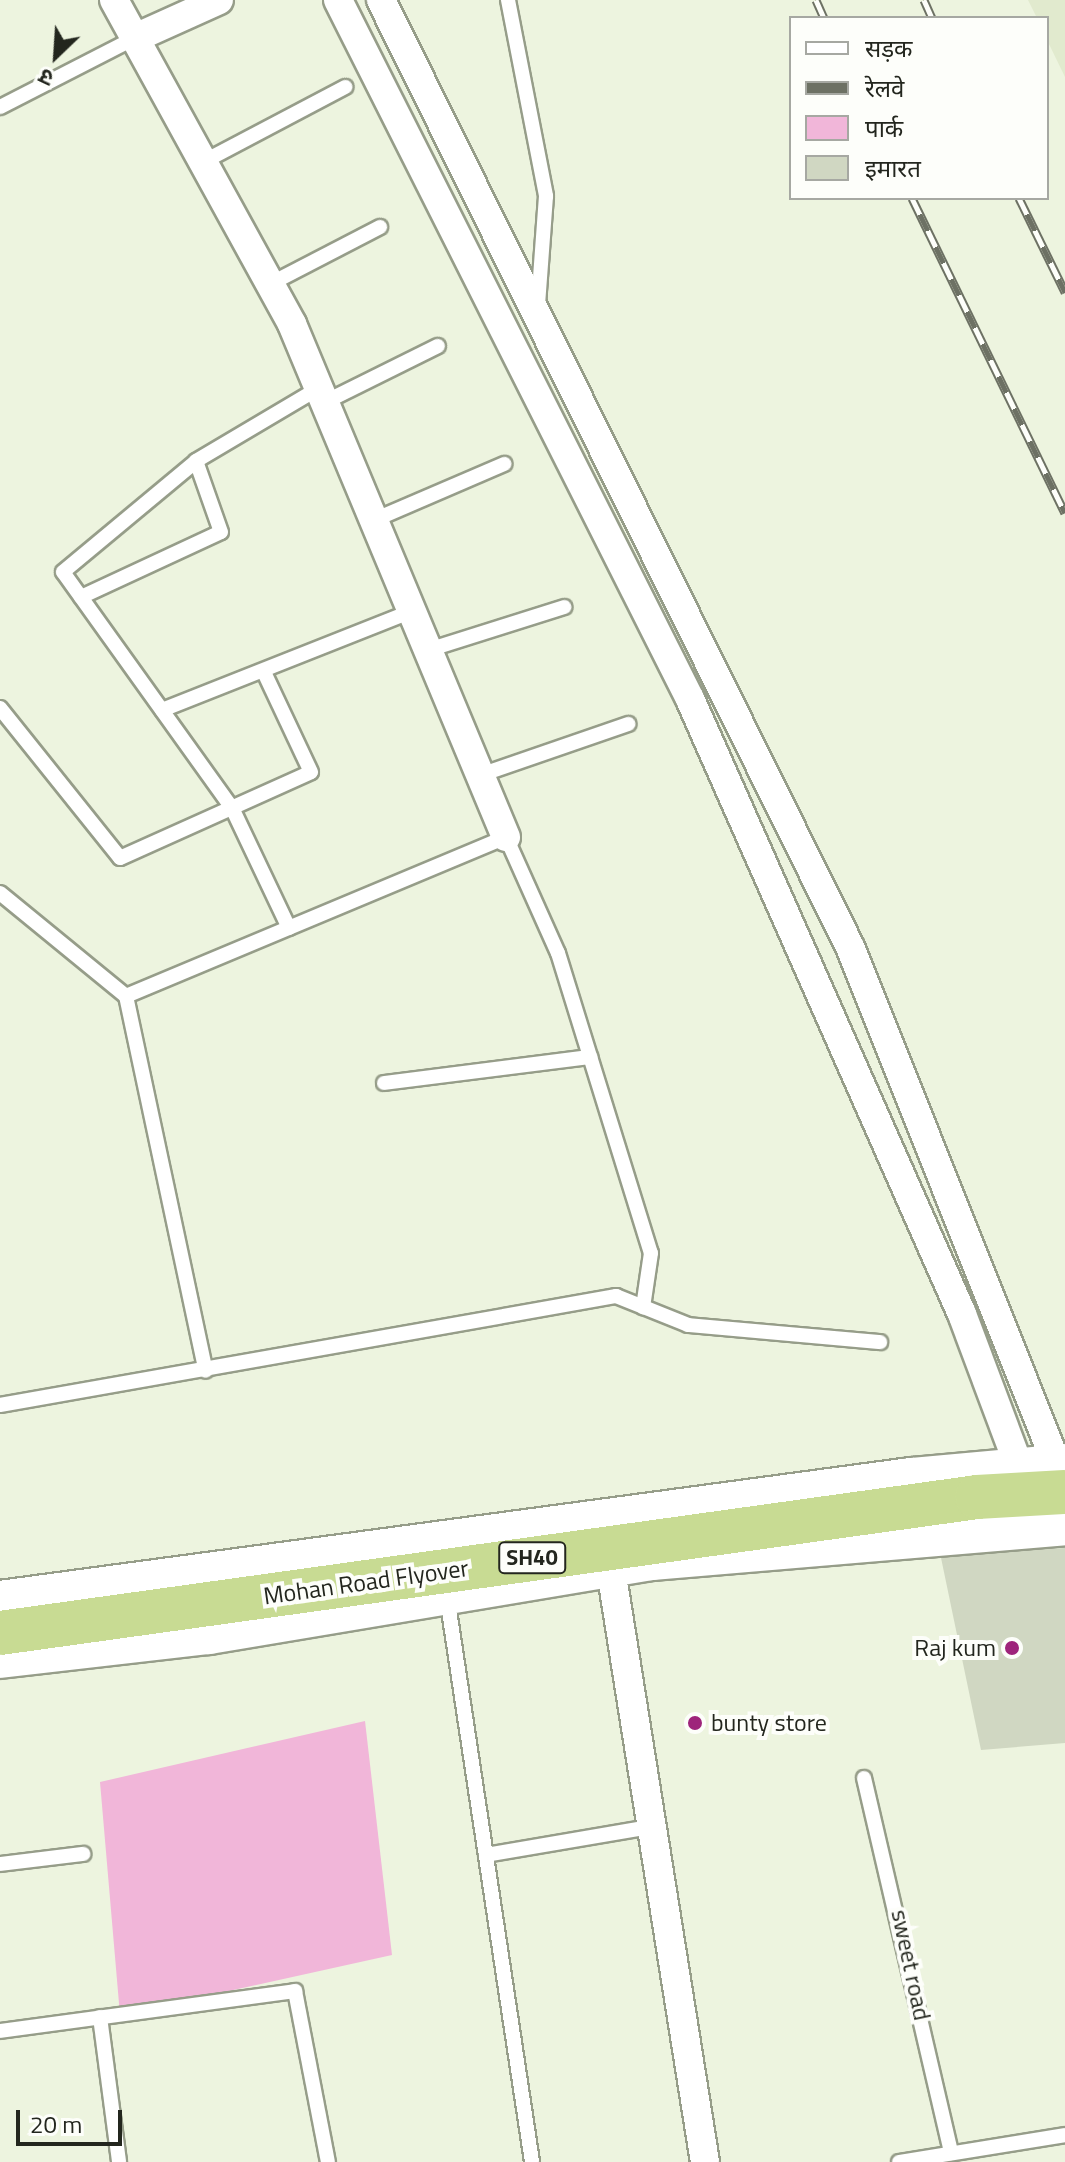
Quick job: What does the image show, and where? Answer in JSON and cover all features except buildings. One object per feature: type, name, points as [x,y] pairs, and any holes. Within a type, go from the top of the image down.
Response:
[{"type":"main road","name":"Mohan Road Flyover","points":[[0,1633],[977,1497],[1063,1475]]},
{"type":"street","points":[[114,0],[270,284],[322,395],[506,837]]},
{"type":"street","points":[[135,38],[219,0]]},
{"type":"street","points":[[0,1660],[611,1570],[1053,1527],[1019,1465],[962,1314],[675,671],[338,0]]},
{"type":"street","points":[[381,0],[537,320],[707,655],[859,971],[1063,1475]]},
{"type":"street","points":[[551,426],[582,409]]},
{"type":"street","points":[[675,671],[707,655]]},
{"type":"street","points":[[819,990],[859,971]]},
{"type":"street","points":[[0,1599],[1019,1465],[1063,1475]]},
{"type":"street","points":[[611,1570],[649,1827],[705,2162]]},
{"type":"lane","points":[[508,0],[546,196],[537,320]]},
{"type":"lane","points":[[0,107],[135,38]]},
{"type":"lane","points":[[203,162],[345,87]]},
{"type":"lane","points":[[270,284],[380,227]]},
{"type":"lane","points":[[289,928],[232,808],[63,572],[196,461],[322,395],[438,346]]},
{"type":"lane","points":[[81,597],[221,532],[196,461]]},
{"type":"lane","points":[[374,520],[504,464]]},
{"type":"lane","points":[[428,650],[564,607]]},
{"type":"lane","points":[[162,710],[412,611]]},
{"type":"lane","points":[[0,708],[120,858],[311,772],[264,672]]},
{"type":"lane","points":[[480,775],[628,724]]},
{"type":"lane","points":[[126,996],[506,837],[558,953],[651,1253],[643,1307]]},
{"type":"lane","points":[[0,893],[126,996],[206,1371]]},
{"type":"lane","points":[[384,1083],[590,1057]]},
{"type":"lane","points":[[0,1405],[206,1371],[616,1296],[688,1325],[880,1342]]},
{"type":"lane","points":[[447,1596],[532,2162]]},
{"type":"lane","name":"sweet road","points":[[864,1778],[951,2153]]},
{"type":"lane","points":[[486,1855],[649,1827]]},
{"type":"lane","points":[[0,1864],[83,1854]]},
{"type":"lane","points":[[0,2031],[295,1991],[328,2162]]},
{"type":"lane","points":[[100,2017],[119,2162]]},
{"type":"lane","points":[[899,2162],[1065,2135]]},
{"type":"shaded area","points":[[1028,0],[1065,0],[1065,77],[1049,44],[1049,16],[1036,16]]},
{"type":"green space","points":[[365,1721],[392,1955],[120,2015],[100,1782]]},
{"type":"railway","points":[[816,0],[823,16]]},
{"type":"railway","points":[[924,0],[931,16]]},
{"type":"railway","points":[[913,200],[1065,513]]},
{"type":"railway","points":[[1020,200],[1065,292]]},
{"type":"place","name":"Raj kum","points":[[1012,1648]]},
{"type":"place","name":"bunty store","points":[[695,1723]]}]
